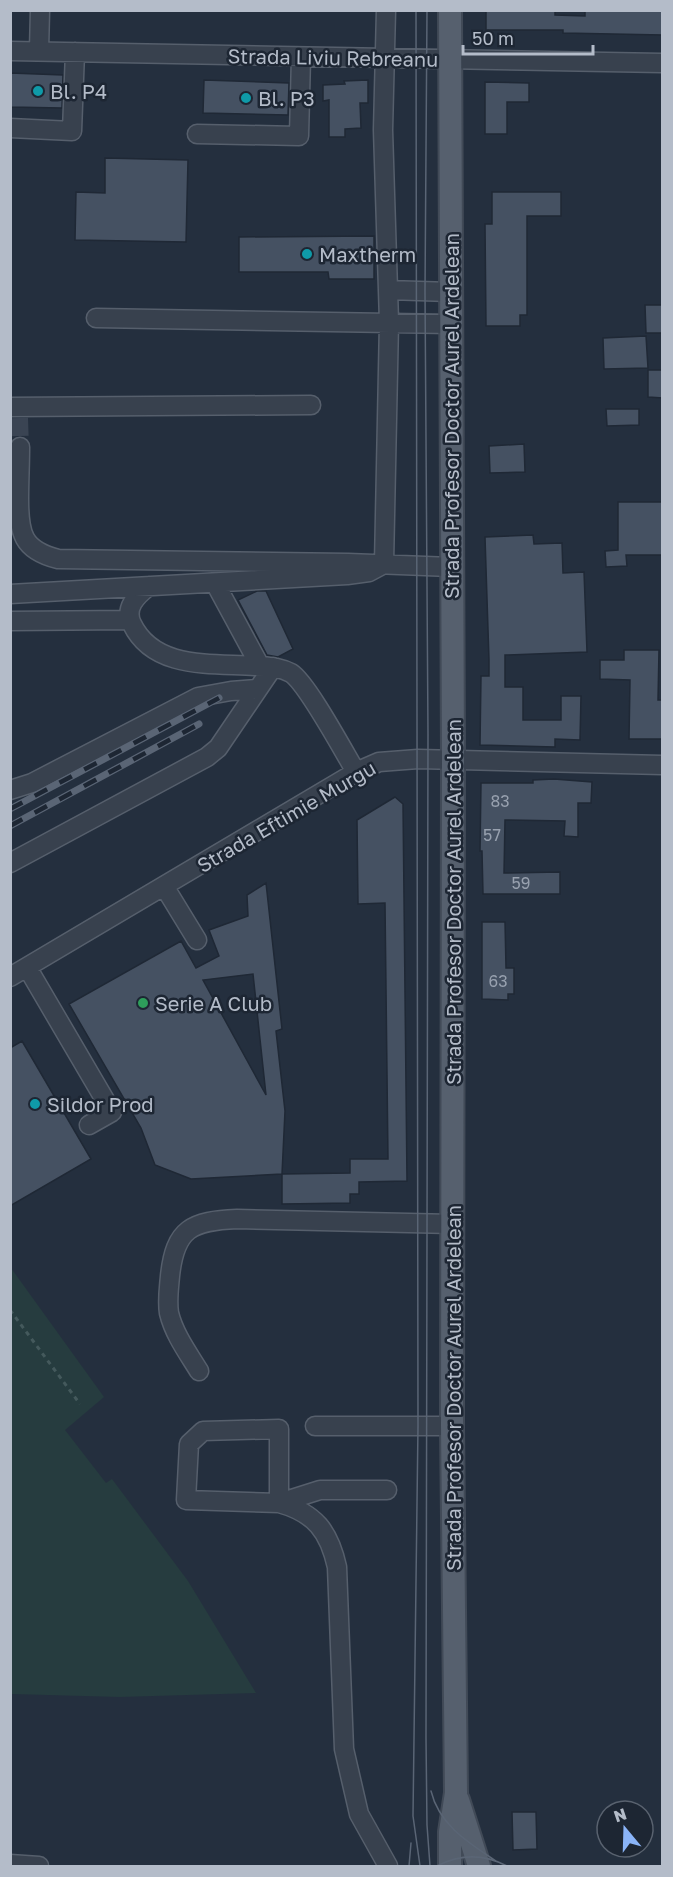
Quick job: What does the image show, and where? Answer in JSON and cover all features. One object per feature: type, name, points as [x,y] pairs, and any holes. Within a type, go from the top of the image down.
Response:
[{"type":"main road","name":"Strada Profesor Doctor Aurel Ardelean","points":[[450,10],[453,760],[452,1426],[456,1793],[450,1832],[450,1866]]},
{"type":"main road","name":"Strada Profesor Doctor Aurel Ardelean","points":[[456,1793],[473,1853],[479,1866]]},
{"type":"street","points":[[39,51],[40,10]]},
{"type":"street","points":[[384,564],[389,322],[383,130],[386,10]]},
{"type":"street","name":"Strada Liviu Rebreanu","points":[[10,51],[663,63]]},
{"type":"street","points":[[10,128],[72,138],[75,52]]},
{"type":"street","points":[[197,134],[299,136],[301,57]]},
{"type":"street","points":[[388,290],[450,292]]},
{"type":"street","points":[[96,318],[451,324]]},
{"type":"street","points":[[16,411],[311,405]]},
{"type":"street","points":[[20,447],[15,496],[19,525],[27,542],[44,555],[58,559],[451,567]]},
{"type":"street","points":[[10,594],[347,575],[369,572],[384,564]]},
{"type":"street","points":[[215,583],[266,666]]},
{"type":"street","points":[[148,586],[131,603],[129,611],[130,620],[140,638],[153,649],[168,657],[186,661],[266,666],[289,672],[302,684],[356,772]]},
{"type":"street","points":[[10,621],[130,620]]},
{"type":"street","points":[[10,863],[207,757],[218,748],[258,689],[266,666]]},
{"type":"street","points":[[10,790],[32,783],[198,697],[258,689]]},
{"type":"street","name":"Strada Eftimie Murgu","points":[[10,977],[356,772],[379,762],[453,760],[663,765]]},
{"type":"street","points":[[164,886],[197,940]]},
{"type":"street","points":[[27,967],[112,1112],[89,1125]]},
{"type":"street","points":[[199,1371],[175,1329],[168,1299],[175,1248],[183,1234],[195,1225],[211,1220],[237,1219],[453,1224]]},
{"type":"street","points":[[315,1426],[452,1426]]},
{"type":"street","points":[[279,1503],[279,1429],[203,1431],[189,1444],[186,1500],[279,1503],[299,1510],[316,1522],[330,1540],[337,1567],[344,1749],[359,1814],[388,1866]]},
{"type":"street","points":[[279,1503],[320,1490],[387,1490]]},
{"type":"street","points":[[10,1864],[39,1866]]},
{"type":"path","points":[[10,1310],[80,1404]]},
{"type":"green space","points":[[11,1268],[104,1397],[65,1430],[106,1483],[112,1479],[188,1581],[256,1693],[120,1697],[11,1694]]},
{"type":"building","points":[[486,10],[555,10],[555,15],[585,16],[585,10],[663,10],[663,35],[563,33],[563,30],[486,30]]},
{"type":"building","name":"Bl. P4","points":[[10,73],[63,75],[62,108],[10,107]]},
{"type":"building","name":"Bl. P3","points":[[204,80],[289,83],[288,115],[203,113]]},
{"type":"building","points":[[368,80],[368,103],[360,103],[361,128],[345,129],[345,137],[329,137],[329,100],[323,101],[323,85]]},
{"type":"building","points":[[485,82],[529,83],[529,102],[507,102],[507,134],[485,134]]},
{"type":"building","points":[[105,158],[188,160],[186,242],[75,240],[76,192],[105,193]]},
{"type":"building","points":[[492,192],[561,192],[561,216],[527,216],[527,315],[520,315],[520,326],[486,326],[485,224],[492,224]]},
{"type":"building","name":"Maxtherm","points":[[374,236],[374,279],[329,279],[328,272],[239,272],[239,237]]},
{"type":"building","points":[[645,305],[663,305],[663,333],[646,333]]},
{"type":"building","points":[[646,336],[648,368],[604,369],[603,338]]},
{"type":"building","points":[[648,370],[663,370],[663,398],[648,397]]},
{"type":"building","points":[[606,409],[639,409],[639,425],[607,426]]},
{"type":"building","points":[[524,444],[525,472],[490,473],[489,446]]},
{"type":"building","points":[[618,502],[663,502],[663,555],[626,555],[627,566],[606,567],[605,551],[618,550]]},
{"type":"building","points":[[533,535],[534,544],[562,543],[563,573],[584,572],[587,652],[505,655],[505,687],[523,687],[523,720],[561,720],[561,696],[581,696],[580,740],[555,739],[555,747],[480,745],[481,676],[489,676],[485,537]]},
{"type":"building","points":[[257,591],[266,591],[293,649],[278,657],[267,655],[238,600]]},
{"type":"building","points":[[624,650],[659,650],[658,700],[663,700],[663,739],[629,739],[630,680],[600,679],[600,660],[624,660]]},
{"type":"building","points":[[533,780],[592,782],[591,803],[578,803],[578,837],[564,836],[565,821],[505,820],[504,873],[560,872],[560,894],[483,894],[482,851],[480,851],[481,783],[533,783]]},
{"type":"building","points":[[395,797],[403,804],[407,1181],[359,1182],[359,1194],[350,1194],[350,1203],[282,1204],[282,1174],[350,1173],[350,1159],[388,1159],[385,903],[358,904],[357,820]]},
{"type":"building","points":[[266,883],[282,1029],[276,1031],[285,1111],[282,1174],[191,1179],[155,1165],[141,1128],[69,1004],[181,941],[196,968],[219,956],[209,930],[248,916],[247,895]],"holes":[[[253,974],[266,1095],[203,980]]]},
{"type":"building","points":[[482,922],[505,922],[506,968],[514,968],[514,994],[508,994],[508,1000],[482,999]]},
{"type":"building","name":"Sildor Prod","points":[[22,1041],[91,1159],[10,1206],[10,1048]]},
{"type":"building","points":[[512,1812],[536,1812],[537,1849],[513,1850]]},
{"type":"tunnel","points":[[19,418],[20,447]]},
{"type":"tram line","points":[[416,10],[418,1426],[413,1816],[420,1866]]},
{"type":"tram line","points":[[427,10],[425,291],[428,734],[426,1738],[430,1866]]},
{"type":"tram line","points":[[431,1791],[441,1814],[456,1832],[496,1861]]},
{"type":"tram line","points":[[409,1866],[411,1843]]},
{"type":"tram line","points":[[437,1866],[454,1859],[472,1857],[490,1859],[507,1866]]},
{"type":"railway","points":[[10,809],[219,698]]},
{"type":"railway","points":[[10,826],[199,724]]},
{"type":"place","name":"Bl. P4","points":[[38,91]]},
{"type":"place","name":"Bl. P3","points":[[246,98]]},
{"type":"place","name":"Maxtherm","points":[[307,254]]},
{"type":"place","name":"Serie A Club","points":[[143,1003]]},
{"type":"place","name":"Sildor Prod","points":[[35,1104]]}]
